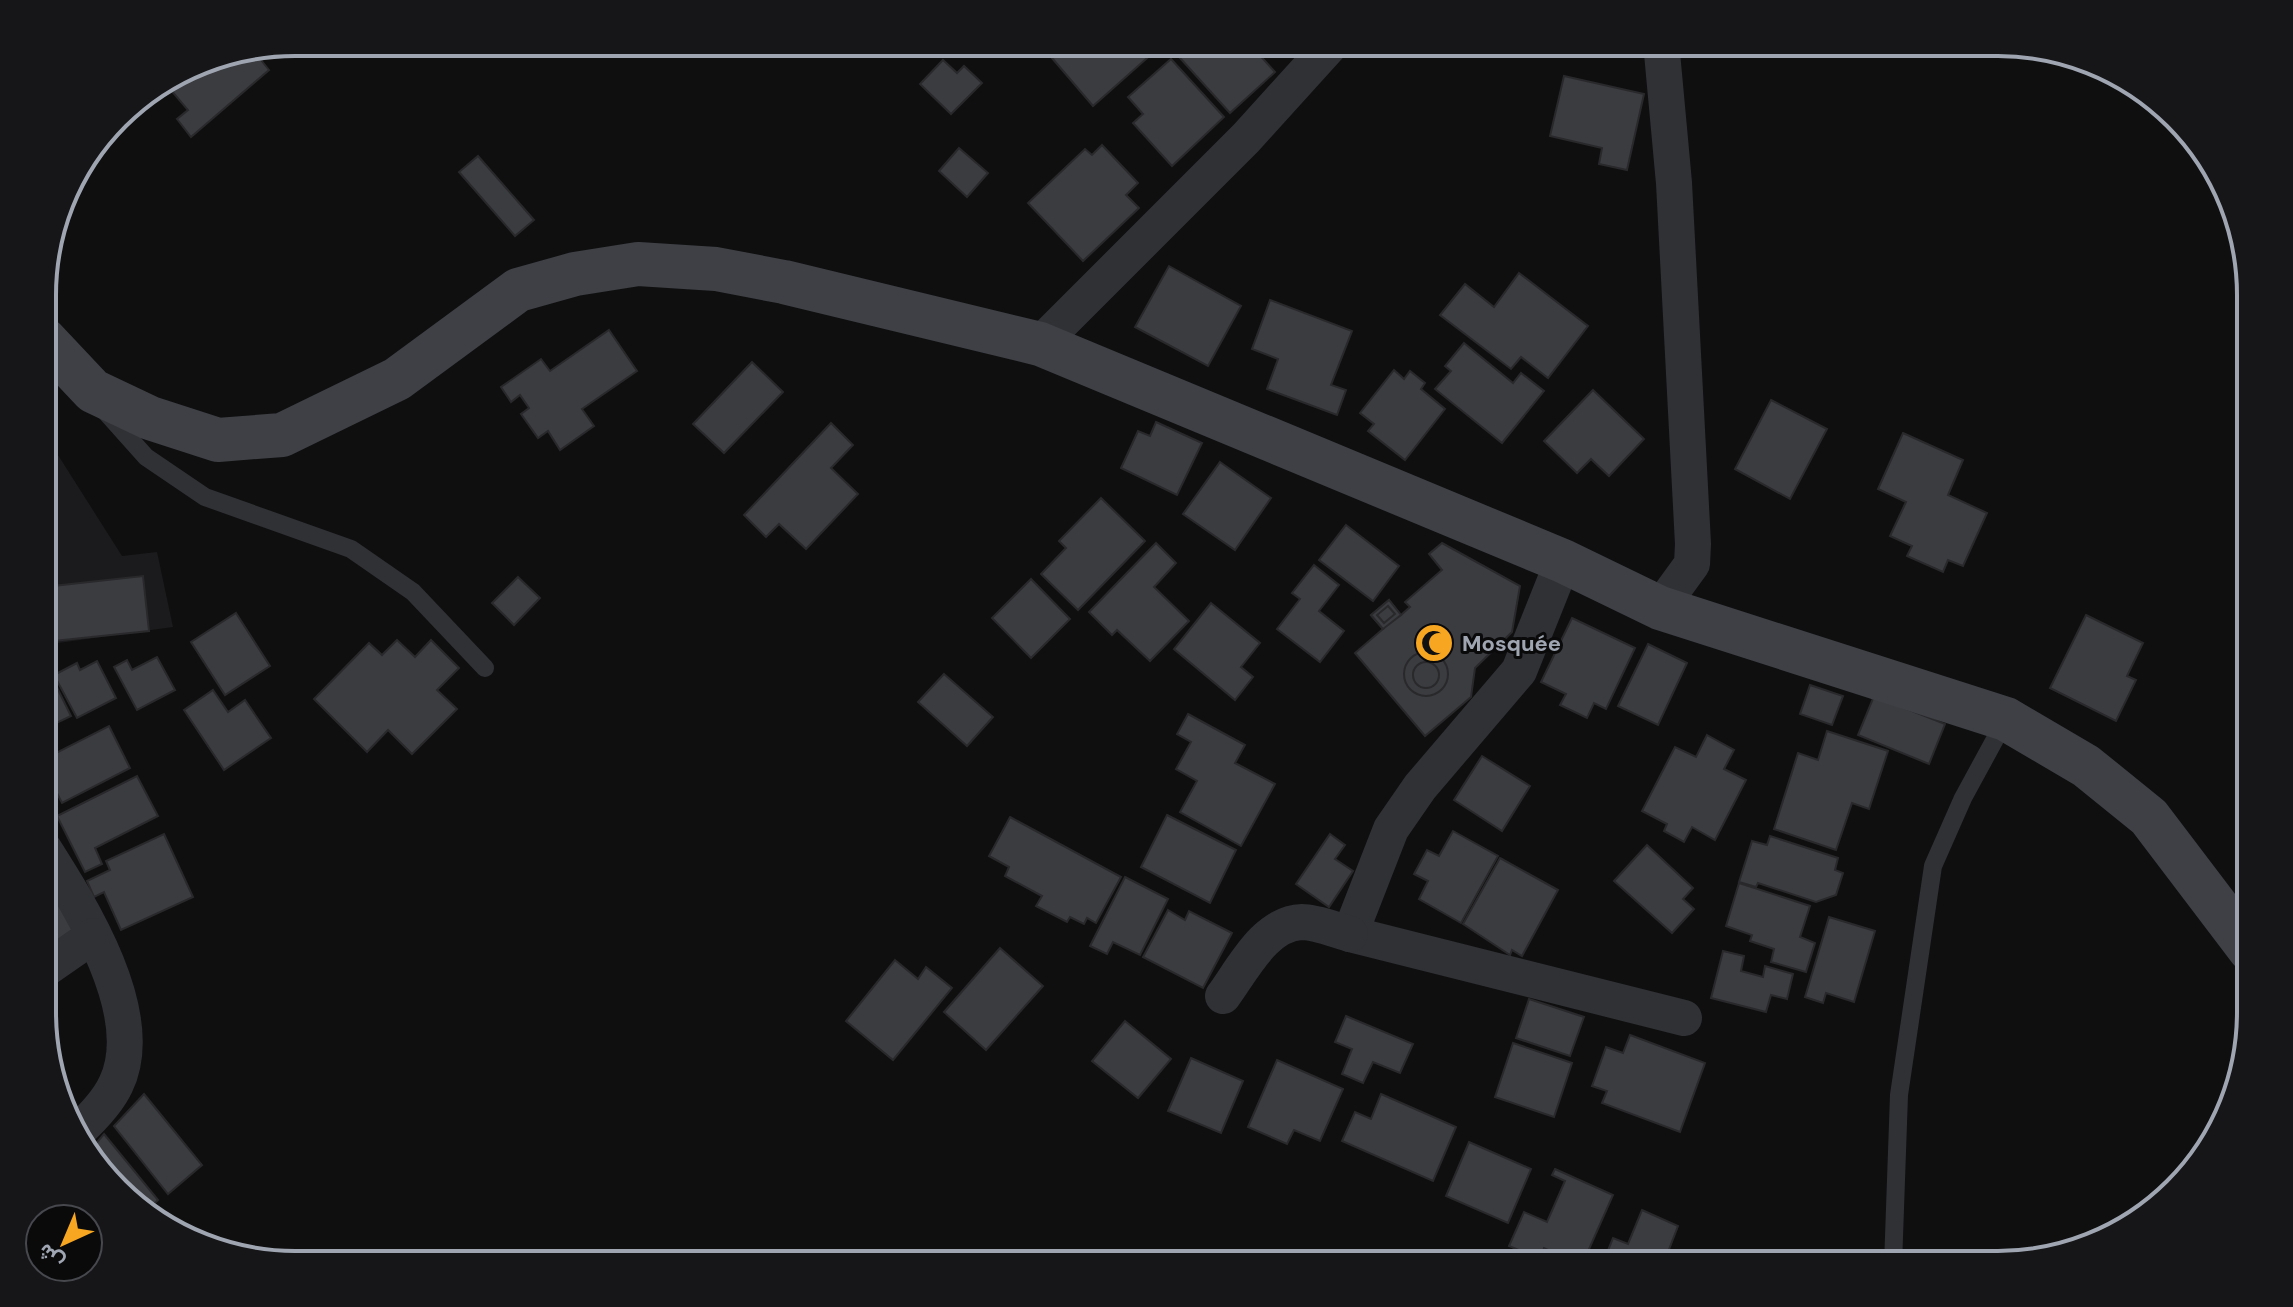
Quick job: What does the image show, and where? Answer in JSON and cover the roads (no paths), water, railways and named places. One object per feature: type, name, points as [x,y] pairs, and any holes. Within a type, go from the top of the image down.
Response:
[{"type":"main road","points":[[56,352],[93,391],[150,418],[218,440],[282,435],[397,379],[518,290],[575,274],[638,264],[716,269],[784,282],[1040,344],[1563,561],[1660,608],[2006,719],[2086,766],[2149,817],[2236,932]]},
{"type":"street","points":[[1040,344],[1246,138],[1320,56]]},
{"type":"street","points":[[1660,608],[1692,564],[1693,544],[1675,199],[1662,56]]},
{"type":"street","points":[[1350,934],[1391,829],[1420,787],[1519,671],[1563,561]]},
{"type":"street","points":[[56,870],[93,936],[124,1024],[125,1056],[116,1085],[84,1123]]},
{"type":"street","points":[[1223,996],[1268,936],[1284,924],[1305,922],[1684,1018]]},
{"type":"street","points":[[56,962],[93,936]]},
{"type":"lane","points":[[93,391],[109,417],[146,457],[205,497],[351,549],[413,592],[485,668]]},
{"type":"lane","points":[[1894,1250],[1899,1095],[1933,866],[1963,798],[2006,719]]},
{"type":"place","name":"Mosquée","points":[[1434,643]]}]
